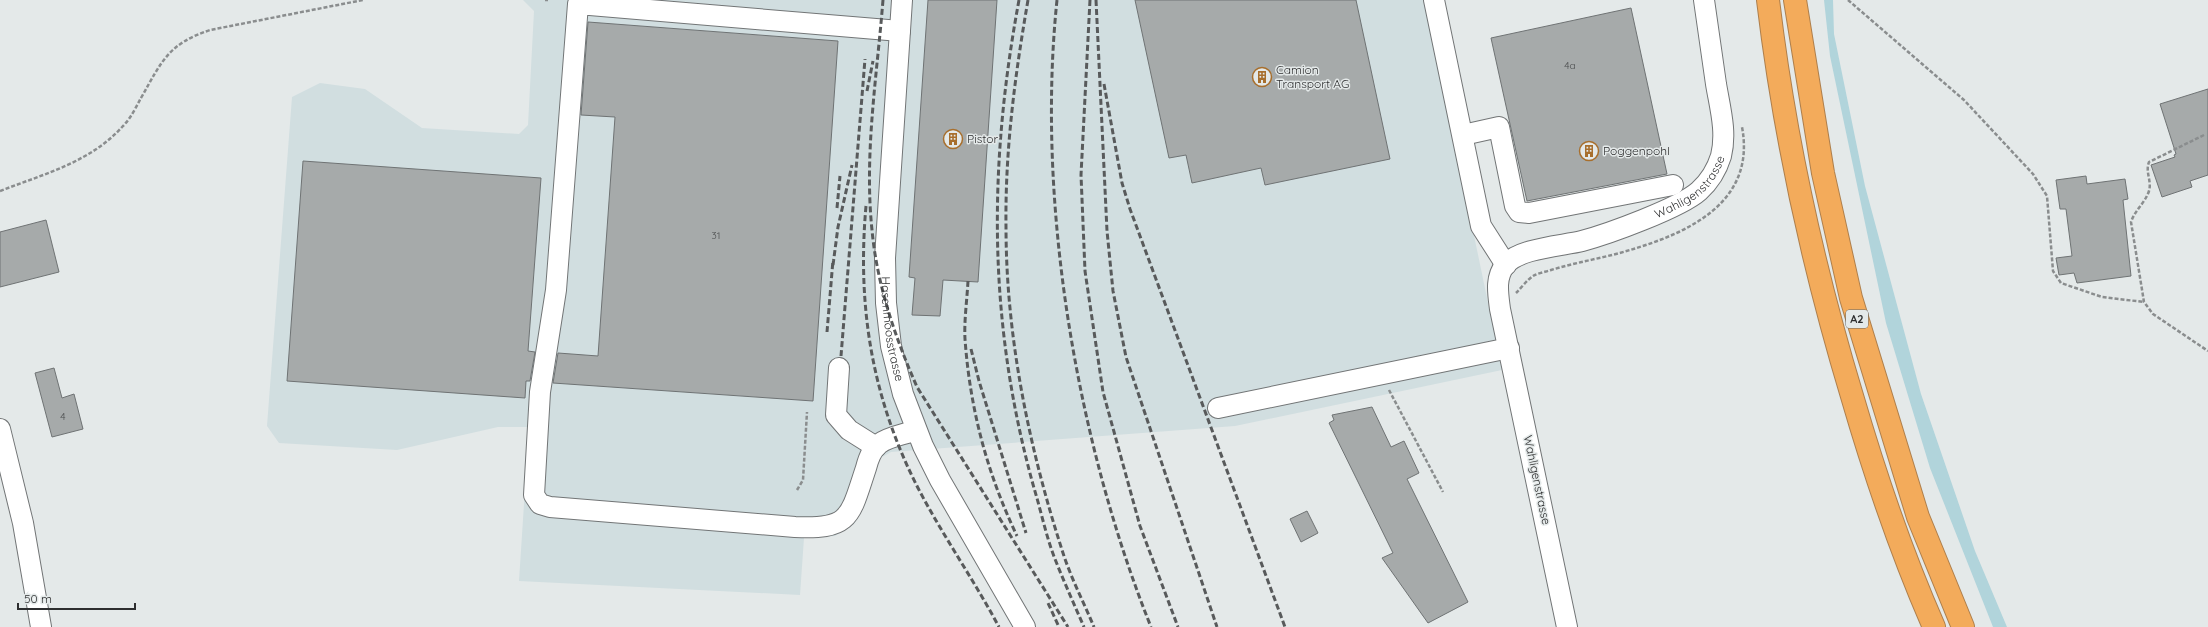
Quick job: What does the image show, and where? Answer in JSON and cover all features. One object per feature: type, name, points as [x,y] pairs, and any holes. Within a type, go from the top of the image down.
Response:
[{"type":"highway","name":"A2","points":[[1768,0],[1785,115],[1799,189],[1833,334],[1869,454],[1910,573],[1934,627]]},
{"type":"highway","name":"A2","points":[[1795,0],[1822,173],[1851,298],[1918,517],[1963,627]]},
{"type":"street","name":"Hasenmoosstrasse","points":[[902,0],[888,195],[885,284],[888,326],[896,367],[916,430],[940,480],[1025,627]]},
{"type":"street","points":[[1434,0],[1481,226],[1506,264]]},
{"type":"street","name":"Wahligenstrasse","points":[[1567,627],[1497,287],[1500,275],[1506,264],[1523,254],[1596,237],[1661,212],[1686,200],[1698,192],[1708,181],[1720,157],[1724,132],[1704,0]]},
{"type":"street","points":[[900,31],[578,4],[556,290],[540,392],[534,495],[540,504],[550,507],[795,527],[826,527],[842,521],[852,509],[866,466],[876,447],[889,439],[916,430]]},
{"type":"street","points":[[1463,135],[1498,127],[1515,206],[1519,212],[1528,213],[1673,185]]},
{"type":"street","points":[[1218,408],[1509,348]]},
{"type":"street","points":[[839,368],[836,414],[849,430],[876,447]]},
{"type":"street","points":[[0,429],[23,523],[41,627]]},
{"type":"path","points":[[0,191],[77,162],[104,143],[124,126],[158,66],[171,50],[188,38],[210,30],[363,0]]},
{"type":"path","points":[[1848,0],[1964,100],[2033,174],[2047,196],[2053,270],[2061,283],[2102,297],[2144,302]]},
{"type":"path","points":[[2204,135],[2152,160],[2147,165],[2149,191],[2136,210],[2131,222],[2144,302],[2153,314],[2208,351]]},
{"type":"path","points":[[1382,374],[1442,492]]},
{"type":"path","points":[[797,490],[802,480],[807,412]]},
{"type":"shaded area","points":[[523,0],[1425,0],[1502,370],[1235,426],[891,452],[877,460],[864,507],[854,524],[835,536],[804,538],[800,595],[519,581],[529,427],[498,427],[397,450],[279,443],[267,426],[292,97],[320,83],[365,89],[422,128],[519,134],[528,125],[534,11]]},
{"type":"shaded area","points":[[1824,0],[1833,0],[1834,34],[1865,186],[1921,394],[1975,551],[2007,627],[1993,627],[1930,468],[1886,323],[1830,56]]},
{"type":"building","name":"Pistor","points":[[928,0],[997,0],[978,282],[943,280],[940,316],[912,315],[915,278],[909,277]]},
{"type":"building","name":"Camion Transport AG","points":[[1135,0],[1356,0],[1390,159],[1265,185],[1261,168],[1192,183],[1186,155],[1169,158]]},
{"type":"building","points":[[1631,8],[1667,174],[1527,201],[1491,38]]},
{"type":"building","points":[[588,22],[838,41],[813,401],[553,383],[558,353],[598,356],[615,117],[581,115]]},
{"type":"building","points":[[2208,89],[2208,175],[2190,181],[2192,187],[2162,197],[2151,165],[2175,157],[2174,155],[2176,154],[2160,104]]},
{"type":"building","points":[[303,161],[541,178],[528,351],[535,352],[530,381],[526,381],[525,398],[287,381]]},
{"type":"building","points":[[2086,176],[2087,184],[2125,179],[2128,199],[2123,200],[2131,276],[2077,283],[2074,273],[2059,275],[2056,258],[2072,256],[2066,209],[2060,209],[2056,180]]},
{"type":"building","points":[[46,220],[59,272],[0,287],[0,232]]},
{"type":"building","points":[[54,368],[62,398],[74,394],[83,429],[52,437],[35,373]]},
{"type":"building","points":[[1372,407],[1391,447],[1404,441],[1419,473],[1407,479],[1468,602],[1428,623],[1382,558],[1393,553],[1329,423],[1334,420],[1332,415]]},
{"type":"building","points":[[1307,511],[1318,533],[1301,542],[1290,519]]},
{"type":"railway","points":[[883,0],[870,144],[870,201],[874,250],[888,310],[901,349],[917,387],[1068,627]]},
{"type":"railway","points":[[1019,0],[1009,62],[1002,124],[998,185],[998,245],[1001,306],[1008,366],[1019,427],[1034,488],[1052,550],[1084,627]]},
{"type":"railway","points":[[1028,0],[1015,84],[1007,170],[1006,227],[1010,310],[1022,392],[1040,473],[1066,562],[1094,627]]},
{"type":"railway","points":[[1057,0],[1052,77],[1052,156],[1058,237],[1068,319],[1083,399],[1102,478],[1125,555],[1151,627]]},
{"type":"railway","points":[[1090,0],[1081,175],[1085,271],[1103,392],[1140,526],[1178,627]]},
{"type":"railway","points":[[1096,0],[1107,231],[1113,291],[1126,357],[1217,627]]},
{"type":"railway","points":[[841,356],[865,59]]},
{"type":"railway","points":[[867,91],[873,61]]},
{"type":"railway","points":[[1104,84],[1122,183],[1130,209],[1285,627]]},
{"type":"railway","points":[[833,265],[838,227],[852,165]]},
{"type":"railway","points":[[837,208],[840,176]]},
{"type":"railway","points":[[866,206],[864,243],[866,316],[871,351],[889,420],[902,454],[918,488],[999,627]]},
{"type":"railway","points":[[827,332],[833,260]]},
{"type":"railway","points":[[968,281],[965,339],[971,390],[989,464],[1006,512],[1017,536]]},
{"type":"railway","points":[[971,349],[979,381],[1026,533]]},
{"type":"railway","points":[[1048,603],[1059,627]]},
{"type":"place","name":"Camion Transport AG","points":[[1262,77]]},
{"type":"place","name":"Pistor","points":[[953,139]]},
{"type":"place","name":"Poggenpohl","points":[[1589,151]]}]
